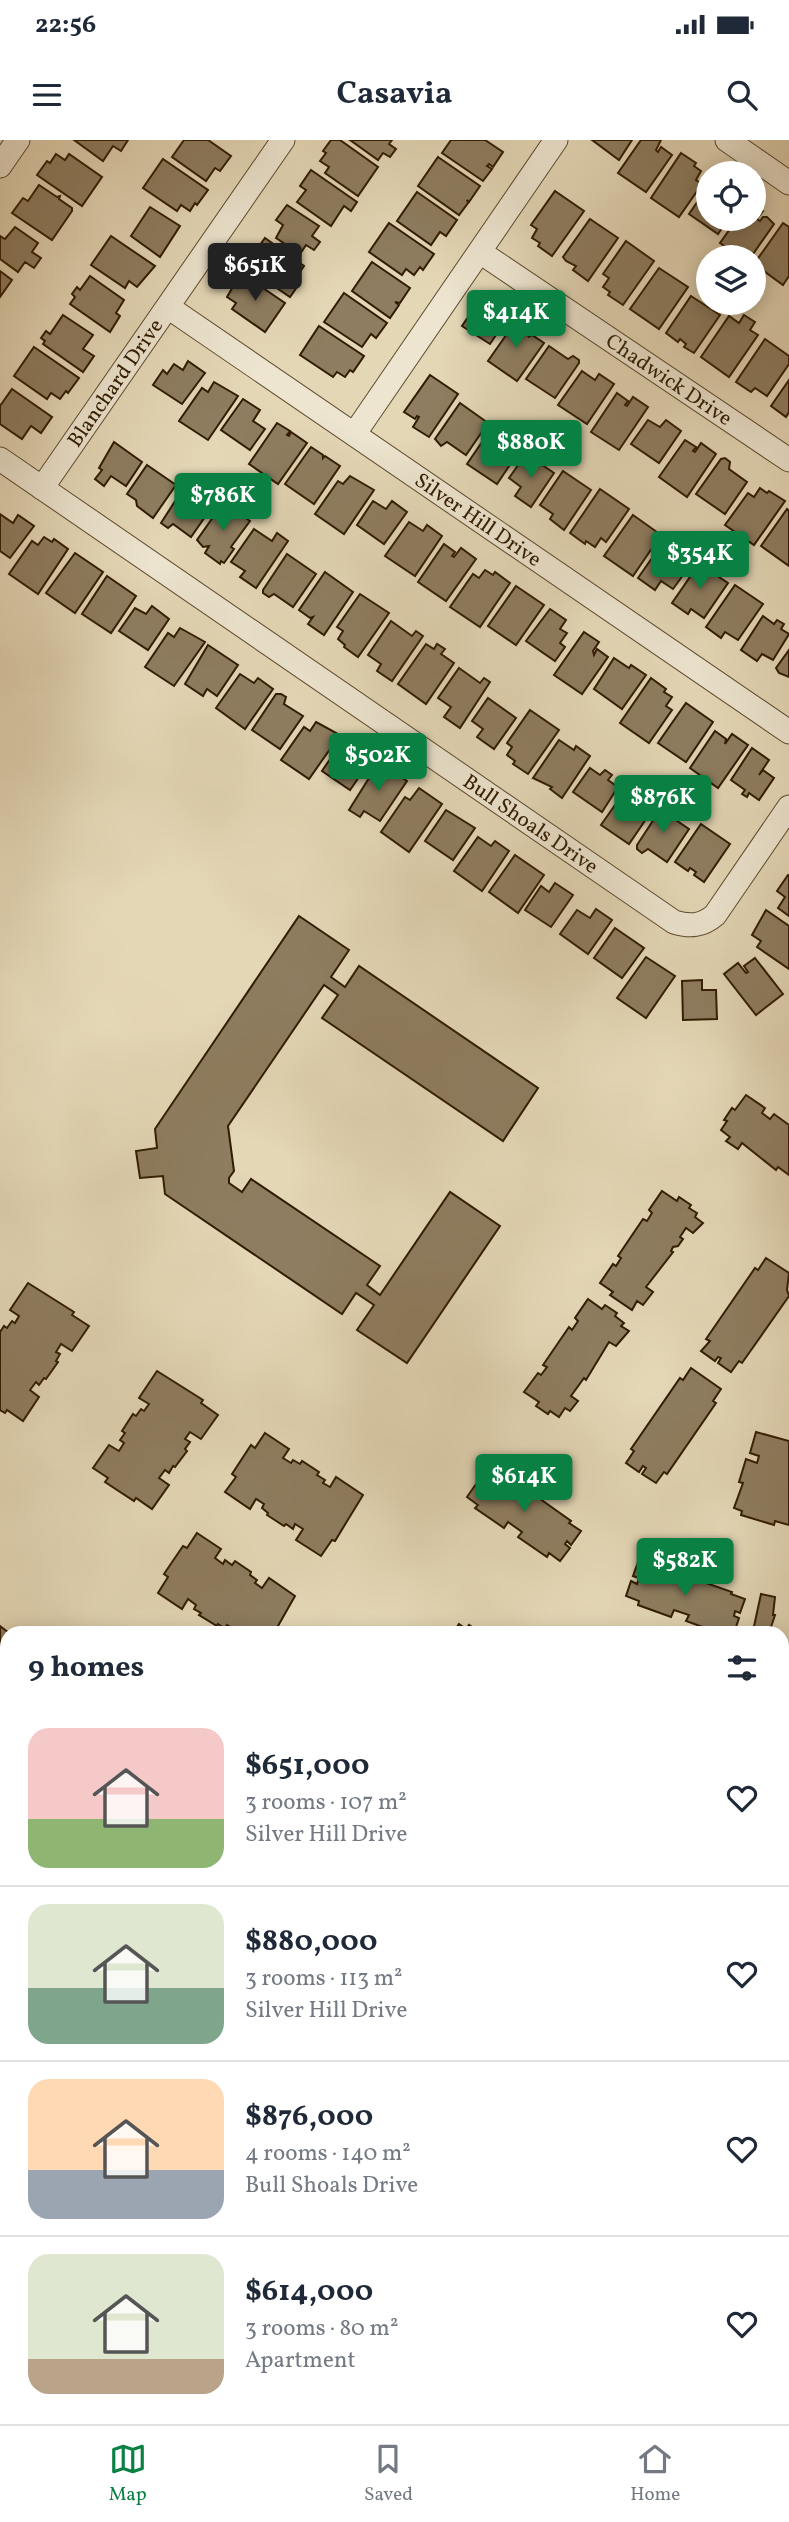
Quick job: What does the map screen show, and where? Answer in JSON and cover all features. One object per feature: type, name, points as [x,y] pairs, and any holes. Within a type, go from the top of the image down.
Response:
[{"type":"street","points":[[0,166],[18,140]]},
{"type":"street","name":"Blanchard Drive","points":[[43,488],[283,140]]},
{"type":"street","points":[[355,433],[556,140]]},
{"type":"street","points":[[727,140],[789,183]]},
{"type":"street","name":"Chadwick Drive","points":[[480,251],[789,460]]},
{"type":"street","name":"Silver Hill Drive","points":[[168,307],[789,732]]},
{"type":"street","name":"Bull Shoals Drive","points":[[0,459],[674,922],[692,926],[715,915],[789,807]]},
{"type":"building","points":[[74,140],[128,140],[121,151],[113,146],[103,161]]},
{"type":"building","points":[[184,140],[208,140],[231,156],[220,171],[215,168],[206,181],[172,157]]},
{"type":"building","points":[[331,140],[340,140],[378,167],[358,196],[325,173],[329,167],[320,161]]},
{"type":"building","points":[[350,140],[392,140],[389,144],[396,149],[390,157],[383,153],[378,160]]},
{"type":"building","points":[[451,140],[485,140],[503,152],[493,167],[489,164],[487,166],[492,169],[483,181],[442,153]]},
{"type":"building","points":[[592,140],[632,140],[619,160]]},
{"type":"building","points":[[641,140],[661,140],[656,150],[658,152],[661,147],[672,155],[646,192],[618,173]]},
{"type":"building","points":[[681,153],[696,163],[696,193],[679,217],[651,198]]},
{"type":"building","points":[[56,154],[65,160],[69,154],[102,177],[82,206],[37,175]]},
{"type":"building","points":[[438,157],[480,186],[469,202],[467,200],[468,203],[459,215],[418,186]]},
{"type":"building","points":[[163,159],[208,190],[190,211],[181,205],[177,211],[143,188]]},
{"type":"building","points":[[311,170],[357,202],[351,211],[344,206],[331,226],[297,202],[306,190],[300,186]]},
{"type":"building","points":[[39,185],[57,197],[60,196],[59,199],[72,208],[52,240],[12,213],[23,198],[28,201]]},
{"type":"building","points":[[555,191],[584,211],[552,256],[532,238],[537,229],[531,225]]},
{"type":"building","points":[[417,192],[457,220],[446,236],[440,232],[431,245],[397,221]]},
{"type":"building","points":[[696,204],[696,219],[689,214]]},
{"type":"building","points":[[287,205],[319,226],[312,236],[320,242],[314,250],[306,245],[300,254],[276,238],[283,225],[276,220]]},
{"type":"building","points":[[150,207],[180,226],[160,257],[131,236]]},
{"type":"building","points":[[766,217],[774,224],[759,245],[720,243],[728,231],[766,231]]},
{"type":"building","points":[[590,219],[618,238],[588,281],[573,270],[576,266],[563,257]]},
{"type":"building","points":[[389,223],[434,254],[423,270],[420,267],[414,275],[406,269],[402,275],[369,252]]},
{"type":"building","points":[[783,223],[789,227],[789,276],[783,285],[766,273],[766,247]]},
{"type":"building","points":[[15,227],[38,243],[32,252],[41,258],[34,268],[25,262],[18,272],[0,259],[0,236],[5,239]]},
{"type":"building","points":[[111,236],[155,266],[137,287],[129,281],[125,288],[91,265]]},
{"type":"building","points":[[265,238],[304,266],[292,283],[297,287],[290,297],[245,266]]},
{"type":"building","points":[[626,241],[654,261],[623,305],[608,295],[610,292],[603,287],[609,278],[603,274]]},
{"type":"building","points":[[372,262],[410,288],[400,303],[395,302],[399,305],[390,318],[352,291]]},
{"type":"building","points":[[659,268],[688,287],[659,329],[630,309]]},
{"type":"building","points":[[0,271],[12,280],[0,297]]},
{"type":"building","points":[[241,273],[285,303],[265,332],[232,309],[236,303],[227,297]]},
{"type":"building","points":[[90,276],[124,300],[116,313],[120,316],[110,332],[70,304],[77,287],[80,290]]},
{"type":"building","points":[[344,293],[387,323],[376,338],[371,334],[362,347],[324,322]]},
{"type":"building","points":[[691,296],[696,299],[696,315],[720,315],[694,353],[684,347],[686,344],[680,339],[678,342],[666,333]]},
{"type":"building","points":[[495,302],[511,313],[490,344],[462,326],[477,304],[488,312]]},
{"type":"building","points":[[63,315],[93,335],[83,349],[94,356],[83,372],[43,344],[45,341],[41,338],[46,331],[50,334]]},
{"type":"building","points":[[744,315],[755,322],[750,330],[758,335],[729,377],[701,357],[729,316],[739,323]]},
{"type":"building","points":[[518,318],[534,329],[528,337],[532,335],[544,343],[517,381],[488,361]]},
{"type":"building","points":[[319,326],[364,356],[353,372],[350,370],[345,377],[337,372],[333,377],[300,355]]},
{"type":"building","points":[[765,339],[789,356],[789,364],[767,396],[755,388],[751,392],[736,382]]},
{"type":"building","points":[[549,346],[568,359],[573,356],[579,360],[555,398],[526,379]]},
{"type":"building","points":[[34,347],[79,378],[60,399],[51,393],[47,399],[14,376]]},
{"type":"building","points":[[188,361],[205,373],[182,404],[153,385],[163,370],[167,374],[174,364],[183,370]]},
{"type":"building","points":[[582,371],[595,380],[599,374],[614,384],[587,424],[558,405]]},
{"type":"building","points":[[430,375],[458,394],[429,437],[413,427],[419,417],[415,419],[404,412]]},
{"type":"building","points":[[789,380],[789,412],[786,417],[771,406]]},
{"type":"building","points":[[214,382],[238,396],[208,440],[179,421],[202,388],[208,392]]},
{"type":"building","points":[[12,389],[52,417],[41,433],[31,426],[22,439],[0,424],[0,406]]},
{"type":"building","points":[[617,393],[628,401],[625,405],[627,406],[633,397],[648,407],[619,450],[591,432]]},
{"type":"building","points":[[243,399],[260,410],[253,421],[265,429],[250,450],[221,430]]},
{"type":"building","points":[[460,403],[488,423],[466,455],[447,442],[441,446],[435,439]]},
{"type":"building","points":[[648,420],[660,427],[666,420],[681,431],[659,463],[631,444]]},
{"type":"building","points":[[277,423],[290,431],[287,435],[291,432],[307,443],[278,484],[249,464]]},
{"type":"building","points":[[493,426],[522,447],[497,484],[467,464]]},
{"type":"building","points":[[685,440],[696,447],[693,451],[695,452],[701,443],[716,454],[687,497],[659,477]]},
{"type":"building","points":[[114,442],[142,462],[126,486],[111,476],[104,486],[95,479],[102,470],[99,468]]},
{"type":"building","points":[[311,447],[323,455],[323,458],[325,456],[340,466],[314,504],[285,484]]},
{"type":"building","points":[[526,454],[554,473],[531,507],[515,496],[521,487],[509,478]]},
{"type":"building","points":[[725,458],[730,462],[729,469],[747,482],[725,514],[696,494],[721,459]]},
{"type":"building","points":[[147,465],[176,485],[153,518],[127,494]]},
{"type":"building","points":[[563,471],[591,490],[564,530],[550,519],[553,514],[540,505]]},
{"type":"building","points":[[350,476],[374,490],[344,534],[315,514],[338,481],[343,484]]},
{"type":"building","points":[[190,478],[199,484],[194,491],[214,504],[191,537],[173,524],[168,528],[161,523]]},
{"type":"building","points":[[760,488],[785,501],[754,545],[725,525],[748,493],[754,497]]},
{"type":"building","points":[[600,489],[629,509],[606,542],[601,538],[595,547],[586,541],[585,544],[570,533]]},
{"type":"building","points":[[373,501],[386,509],[392,501],[407,512],[384,544],[357,525]]},
{"type":"building","points":[[223,503],[250,521],[231,547],[234,549],[224,563],[221,561],[220,564],[205,553],[209,546],[203,547],[197,540]]},
{"type":"building","points":[[787,509],[789,511],[789,566],[761,546]]},
{"type":"building","points":[[0,514],[13,523],[18,515],[34,526],[10,558],[0,551]]},
{"type":"building","points":[[633,515],[661,535],[633,576],[604,556]]},
{"type":"building","points":[[409,522],[423,531],[427,525],[442,536],[415,576],[385,556]]},
{"type":"building","points":[[254,529],[272,541],[277,533],[288,541],[256,588],[240,577],[245,571],[231,562]]},
{"type":"building","points":[[44,537],[52,542],[54,539],[68,549],[38,594],[9,574],[32,541],[38,545]]},
{"type":"building","points":[[444,544],[455,552],[452,556],[454,557],[461,548],[476,559],[446,601],[418,582]]},
{"type":"building","points":[[667,545],[674,549],[671,555],[689,567],[673,589],[661,581],[655,590],[638,578],[659,548],[663,550]]},
{"type":"building","points":[[75,553],[103,572],[75,613],[46,593]]},
{"type":"building","points":[[287,554],[316,574],[293,607],[274,594],[269,597],[263,593]]},
{"type":"building","points":[[706,561],[714,567],[710,571],[728,583],[704,618],[691,609],[688,614],[672,603],[699,564],[702,566]]},
{"type":"building","points":[[485,570],[493,575],[495,572],[510,583],[480,627],[450,607],[473,574],[479,578]]},
{"type":"building","points":[[325,572],[353,592],[324,635],[308,624],[313,617],[310,618],[299,610]]},
{"type":"building","points":[[107,576],[136,596],[111,633],[82,614]]},
{"type":"building","points":[[735,585],[763,604],[738,640],[725,632],[721,638],[706,627]]},
{"type":"building","points":[[516,586],[544,605],[516,645],[488,626]]},
{"type":"building","points":[[360,594],[389,613],[358,657],[338,639],[343,631],[337,627]]},
{"type":"building","points":[[152,606],[169,619],[148,650],[119,631],[135,608],[146,614]]},
{"type":"building","points":[[550,609],[566,620],[560,629],[567,633],[560,643],[565,647],[555,661],[526,641]]},
{"type":"building","points":[[763,616],[774,624],[777,620],[784,624],[781,629],[789,634],[773,660],[762,654],[757,661],[741,650]]},
{"type":"building","points":[[391,621],[412,636],[416,631],[423,636],[392,681],[377,671],[381,664],[368,655]]},
{"type":"building","points":[[180,628],[205,642],[174,686],[145,667],[168,633],[174,637]]},
{"type":"building","points":[[584,632],[599,642],[593,651],[594,655],[597,649],[608,657],[582,694],[554,675]]},
{"type":"building","points":[[426,644],[434,649],[437,644],[445,649],[441,654],[454,663],[426,704],[398,684]]},
{"type":"building","points":[[208,645],[238,665],[217,696],[207,689],[203,696],[185,684]]},
{"type":"building","points":[[789,650],[789,677],[779,673],[776,668]]},
{"type":"building","points":[[614,658],[646,675],[622,709],[594,689]]},
{"type":"building","points":[[459,668],[480,683],[484,678],[490,682],[460,728],[444,717],[451,707],[438,698]]},
{"type":"building","points":[[240,674],[254,683],[258,678],[273,689],[245,729],[216,708]]},
{"type":"building","points":[[651,678],[672,697],[666,706],[672,710],[649,743],[620,723]]},
{"type":"building","points":[[276,694],[286,697],[284,704],[303,716],[280,749],[252,730]]},
{"type":"building","points":[[488,698],[516,718],[494,749],[477,737],[483,729],[472,721]]},
{"type":"building","points":[[686,703],[713,722],[686,762],[658,743]]},
{"type":"building","points":[[530,710],[559,730],[528,774],[513,764],[515,761],[507,755],[512,747],[507,743]]},
{"type":"building","points":[[316,722],[340,735],[309,779],[281,760],[304,727],[310,731]]},
{"type":"building","points":[[715,731],[726,739],[725,744],[732,734],[748,745],[718,788],[690,768]]},
{"type":"building","points":[[559,740],[574,750],[576,746],[590,756],[562,798],[550,789],[552,787],[533,778]]},
{"type":"building","points":[[339,746],[353,755],[358,747],[373,757],[350,790],[322,771]]},
{"type":"building","points":[[752,748],[769,760],[759,775],[763,770],[774,778],[759,800],[749,793],[747,797],[742,794],[745,790],[731,780]]},
{"type":"building","points":[[379,762],[407,781],[380,821],[364,811],[360,817],[349,810]]},
{"type":"building","points":[[590,768],[600,775],[605,770],[612,775],[608,780],[618,787],[602,812],[573,792]]},
{"type":"building","points":[[636,782],[643,786],[639,791],[657,803],[629,844],[601,825],[629,785],[632,787]]},
{"type":"building","points":[[419,788],[442,804],[409,852],[381,832],[405,797],[410,800]]},
{"type":"building","points":[[664,804],[671,809],[667,814],[689,829],[667,862],[648,849],[642,853],[637,849]]},
{"type":"building","points":[[446,810],[475,828],[453,860],[425,841]]},
{"type":"building","points":[[701,824],[730,844],[704,882],[694,875],[696,872],[690,868],[688,871],[675,862]]},
{"type":"building","points":[[478,837],[491,846],[495,841],[509,851],[482,891],[454,871]]},
{"type":"building","points":[[515,855],[544,875],[518,913],[489,892]]},
{"type":"building","points":[[788,875],[789,916],[778,908],[785,897],[777,891]]},
{"type":"building","points":[[555,883],[573,895],[551,927],[525,910],[541,886],[549,892]]},
{"type":"building","points":[[596,909],[612,920],[588,954],[560,934],[577,910],[590,918]]},
{"type":"building","points":[[766,910],[789,926],[789,969],[757,947],[761,941],[752,935]]},
{"type":"building","points":[[299,916],[349,950],[331,977],[345,987],[359,966],[538,1088],[503,1141],[322,1018],[338,995],[324,985],[228,1126],[234,1171],[229,1183],[242,1192],[251,1179],[380,1266],[367,1285],[380,1295],[450,1192],[500,1226],[407,1363],[357,1330],[374,1305],[356,1293],[342,1314],[165,1194],[163,1176],[140,1178],[136,1151],[157,1148],[155,1129]]},
{"type":"building","points":[[615,928],[644,948],[622,978],[594,958]]},
{"type":"building","points":[[646,957],[675,976],[646,1018],[617,998]]},
{"type":"building","points":[[755,958],[783,994],[756,1015],[724,974],[738,963],[748,972],[744,966]]},
{"type":"building","points":[[702,980],[702,990],[716,990],[717,1019],[683,1020],[682,981]]},
{"type":"building","points":[[746,1095],[765,1108],[762,1113],[770,1119],[774,1114],[789,1125],[789,1175],[778,1167],[776,1170],[742,1143],[738,1149],[726,1141],[730,1137],[721,1130],[727,1121],[724,1120]]},
{"type":"building","points":[[662,1191],[677,1201],[679,1197],[691,1205],[689,1208],[697,1213],[695,1217],[703,1223],[693,1233],[686,1228],[680,1237],[683,1239],[678,1246],[673,1247],[673,1252],[646,1287],[653,1292],[643,1305],[637,1301],[632,1310],[610,1295],[613,1292],[600,1283],[613,1264],[616,1266],[621,1258],[618,1256],[643,1219],[647,1221],[652,1213],[649,1210]]},
{"type":"building","points":[[766,1258],[789,1273],[789,1296],[742,1363],[739,1361],[731,1372],[718,1363],[721,1358],[718,1357],[715,1361],[701,1351],[710,1341],[706,1339],[755,1268],[758,1270]]},
{"type":"building","points":[[28,1283],[74,1312],[72,1315],[89,1326],[72,1351],[61,1344],[56,1352],[60,1354],[56,1361],[58,1362],[46,1379],[39,1385],[36,1382],[30,1390],[39,1397],[23,1421],[7,1410],[5,1413],[0,1410],[0,1332],[12,1321],[15,1323],[19,1316],[10,1310]]},
{"type":"building","points":[[588,1299],[602,1309],[605,1305],[617,1313],[615,1316],[624,1323],[621,1326],[629,1331],[616,1346],[609,1342],[586,1380],[584,1378],[571,1396],[578,1401],[570,1411],[565,1408],[559,1417],[550,1411],[548,1414],[536,1406],[539,1402],[524,1392],[538,1373],[541,1375],[547,1367],[543,1365],[569,1327],[572,1330],[578,1321],[575,1318]]},
{"type":"building","points":[[691,1368],[721,1389],[713,1401],[716,1403],[667,1474],[664,1472],[656,1483],[642,1474],[646,1468],[643,1466],[639,1472],[626,1463],[634,1451],[631,1449],[680,1378],[683,1380]]},
{"type":"building","points":[[157,1371],[203,1400],[201,1403],[218,1415],[201,1439],[190,1432],[185,1439],[190,1442],[185,1449],[187,1451],[169,1473],[165,1470],[159,1478],[169,1485],[152,1509],[105,1482],[108,1478],[93,1468],[109,1445],[119,1451],[124,1443],[120,1440],[125,1433],[122,1431],[133,1414],[136,1416],[141,1409],[144,1411],[149,1404],[139,1398]]},
{"type":"building","points":[[756,1432],[789,1441],[789,1525],[775,1521],[774,1525],[741,1515],[742,1511],[734,1508],[743,1483],[739,1482],[746,1459],[757,1463],[759,1456],[750,1453]]},
{"type":"building","points":[[265,1433],[289,1449],[283,1458],[291,1463],[293,1460],[300,1464],[302,1461],[319,1472],[317,1475],[330,1487],[336,1477],[363,1495],[335,1541],[332,1540],[321,1556],[296,1540],[303,1529],[295,1524],[293,1529],[286,1524],[284,1526],[267,1515],[262,1508],[264,1504],[256,1499],[250,1509],[225,1492],[236,1477],[232,1474],[251,1445],[255,1448]]},
{"type":"building","points":[[487,1467],[529,1491],[581,1531],[571,1545],[567,1541],[565,1544],[570,1548],[560,1561],[549,1553],[547,1557],[518,1537],[522,1532],[508,1522],[504,1528],[475,1508],[478,1505],[467,1497],[476,1484],[481,1487],[484,1483],[479,1479]]},
{"type":"building","points":[[197,1533],[221,1549],[215,1558],[223,1564],[225,1560],[232,1565],[235,1561],[251,1572],[250,1575],[257,1580],[255,1583],[262,1588],[269,1578],[295,1596],[278,1626],[217,1626],[199,1615],[201,1613],[194,1609],[196,1605],[188,1599],[182,1609],[158,1593],[168,1577],[164,1574],[183,1546],[187,1548]]},
{"type":"building","points":[[638,1562],[651,1567],[652,1564],[732,1592],[731,1594],[745,1599],[740,1613],[735,1611],[734,1616],[739,1618],[736,1626],[700,1626],[686,1621],[689,1615],[674,1610],[671,1617],[638,1605],[639,1601],[626,1596],[631,1581],[637,1584],[639,1578],[633,1576]]},
{"type":"building","points":[[761,1594],[775,1597],[775,1615],[771,1626],[754,1626]]}]
